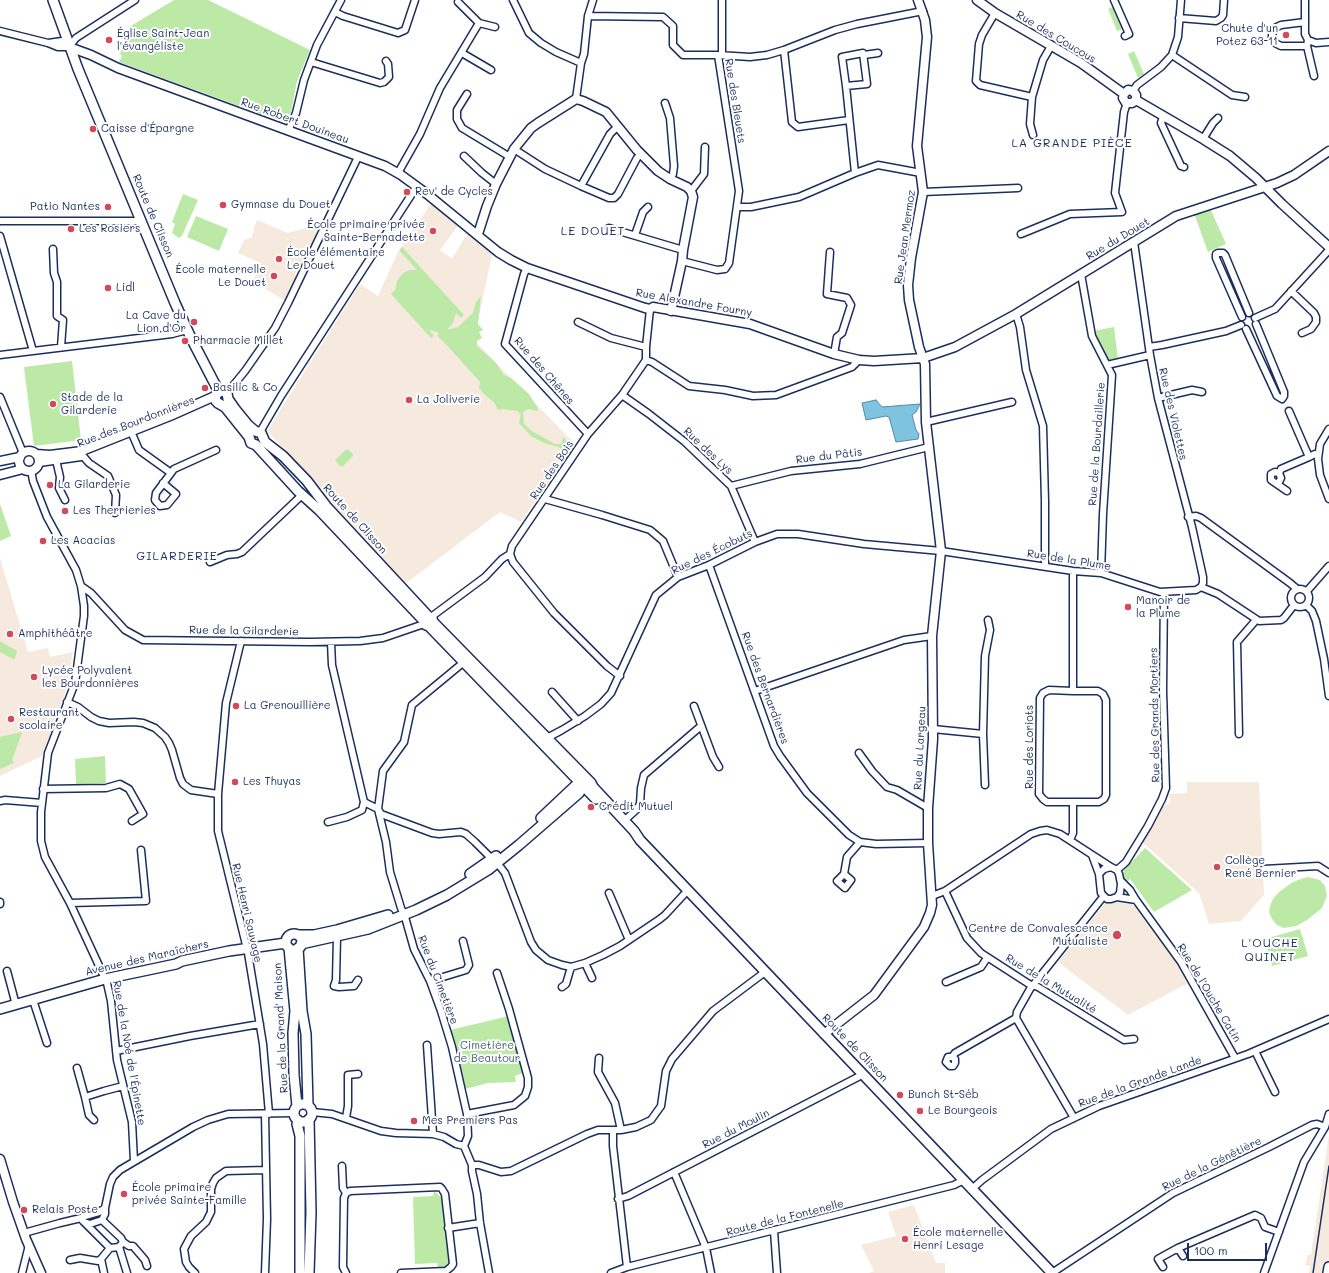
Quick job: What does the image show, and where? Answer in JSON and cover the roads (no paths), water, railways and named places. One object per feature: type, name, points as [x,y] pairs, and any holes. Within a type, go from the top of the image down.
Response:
[{"type":"main road","name":"Route de Clisson","points":[[47,0],[59,29],[69,47]]},
{"type":"main road","name":"Route de Clisson","points":[[53,0],[69,47],[187,330],[221,398],[265,442],[283,456],[307,481],[326,506],[464,662],[544,741]]},
{"type":"main road","name":"Route de Clisson","points":[[257,434],[250,442],[256,445],[302,495],[319,510],[428,621],[544,741],[582,785],[631,835],[640,840]]},
{"type":"main road","name":"Route de Clisson","points":[[582,785],[625,820],[640,840],[1052,1273]]},
{"type":"main road","name":"Avenue des Maraîchers","points":[[0,1009],[105,979],[176,964],[182,961],[229,951],[295,944],[368,929],[403,913],[494,861],[536,822],[582,785]]},
{"type":"main road","name":"Avenue des Maraîchers","points":[[295,944],[314,935],[403,913]]},
{"type":"main road","name":"Rue de la Grand' Maison","points":[[295,944],[306,1034],[308,1080],[306,1088],[309,1112],[311,1212],[309,1273]]},
{"type":"main road","name":"Rue de la Grand' Maison","points":[[295,944],[295,1011],[293,1033],[296,1113],[300,1136],[300,1273]]},
{"type":"main road","points":[[303,1104],[309,1112],[304,1121],[296,1113],[303,1104]]},
{"type":"main road","points":[[1328,1273],[1329,1267]]},
{"type":"street","points":[[0,31],[48,43],[58,48],[69,47],[76,38],[135,0]]},
{"type":"street","points":[[288,131],[296,113],[304,80],[321,36],[336,12],[341,0]]},
{"type":"street","points":[[336,12],[343,16],[398,33],[405,30],[415,0]]},
{"type":"street","points":[[513,0],[530,33],[541,43],[556,52],[581,63]]},
{"type":"street","points":[[576,99],[581,63],[584,54],[588,16],[593,0]]},
{"type":"street","points":[[722,0],[720,55],[750,57],[767,55],[784,50],[835,30],[857,24],[923,11]]},
{"type":"street","name":"Rue Jean Mermoz","points":[[918,0],[923,11],[927,37],[917,146],[923,192],[911,258],[908,285],[909,300],[923,358]]},
{"type":"street","name":"Rue des Coucous","points":[[977,0],[995,13],[1081,63],[1124,94]]},
{"type":"street","points":[[1114,0],[1129,34],[1125,36]]},
{"type":"street","points":[[1133,91],[1137,84],[1161,67],[1172,55],[1178,37],[1181,0]]},
{"type":"street","points":[[1179,18],[1216,21],[1222,18],[1224,0]]},
{"type":"street","points":[[1305,0],[1306,34],[1314,76]]},
{"type":"street","points":[[458,2],[479,23],[495,27]]},
{"type":"street","points":[[995,13],[982,35],[979,44],[976,81],[980,85],[1032,97]]},
{"type":"street","name":"Rue des Bleuets","points":[[588,16],[663,17],[673,26],[673,45],[683,55],[720,55],[739,188],[729,263],[725,269],[717,270],[682,261]]},
{"type":"street","points":[[1305,22],[1281,25],[1275,28],[1272,39],[1275,43],[1281,46],[1329,42]]},
{"type":"street","points":[[398,173],[420,134],[440,88],[479,23]]},
{"type":"street","points":[[1033,135],[1030,124],[1032,97],[1043,60],[1051,46]]},
{"type":"street","name":"Rue Robert Douineau","points":[[69,47],[80,56],[86,58],[96,58],[118,68],[385,166],[417,186],[475,232]]},
{"type":"street","points":[[784,50],[792,122],[798,127],[849,120]]},
{"type":"street","points":[[462,53],[491,70]]},
{"type":"street","points":[[855,173],[842,57],[864,53],[864,55],[878,53]]},
{"type":"street","points":[[846,86],[867,84],[864,55]]},
{"type":"street","points":[[1172,55],[1232,95],[1245,97]]},
{"type":"street","points":[[311,62],[380,83],[384,82],[389,77],[388,64],[386,61]]},
{"type":"street","points":[[1127,103],[1123,100],[1124,94],[1128,90],[1133,91]]},
{"type":"street","points":[[1133,91],[1136,95],[1136,100]]},
{"type":"street","points":[[467,94],[457,110],[457,119],[462,128],[510,156]]},
{"type":"street","points":[[475,232],[481,225],[496,184],[514,149],[537,122],[576,99]]},
{"type":"street","points":[[576,99],[606,112],[617,127],[658,171],[670,179],[687,187],[691,191],[693,197],[682,261],[671,311]]},
{"type":"street","points":[[1127,103],[1132,103],[1136,100]]},
{"type":"street","points":[[1136,100],[1203,139],[1238,162],[1329,248],[1275,309],[1256,321],[1253,328],[1244,327],[1226,330],[1149,347]]},
{"type":"street","points":[[665,103],[670,118],[674,166],[670,179]]},
{"type":"street","points":[[1021,234],[1070,214],[1122,212],[1115,193],[1124,112],[1127,103]]},
{"type":"street","points":[[1163,117],[1161,123],[1181,166],[1184,167]]},
{"type":"street","points":[[1203,139],[1218,118]]},
{"type":"street","points":[[581,186],[610,134],[617,127]]},
{"type":"street","points":[[691,191],[704,174],[705,146]]},
{"type":"street","points":[[514,149],[545,169],[609,198],[614,198],[618,194],[637,158],[641,154]]},
{"type":"street","name":"Rue du Douet","points":[[923,358],[955,347],[1016,314],[1176,216],[1266,187],[1294,175],[1329,151]]},
{"type":"street","points":[[221,398],[249,366],[275,328],[288,304],[358,156]]},
{"type":"street","points":[[464,156],[496,184]]},
{"type":"street","points":[[737,207],[751,207],[799,197],[855,173],[878,165],[921,173]]},
{"type":"street","points":[[257,434],[417,186]]},
{"type":"street","points":[[923,192],[1018,188]]},
{"type":"street","points":[[636,235],[642,212],[648,207]]},
{"type":"street","points":[[0,221],[142,221]]},
{"type":"street","points":[[609,228],[683,250]]},
{"type":"street","name":"Rue Alexandre Fourny","points":[[475,232],[498,252],[527,268],[650,309],[653,307],[750,324],[834,354],[859,360],[890,361],[923,358]]},
{"type":"street","points":[[0,236],[33,351]]},
{"type":"street","name":"Rue des Violettes","points":[[1134,242],[1150,355],[1158,398],[1203,577],[1201,587]]},
{"type":"street","points":[[53,249],[54,273],[57,282],[58,316],[63,320],[61,347]]},
{"type":"street","points":[[830,252],[827,294],[847,298],[851,305],[842,332],[837,337],[834,354]]},
{"type":"street","points":[[1218,252],[1225,255],[1249,313],[1256,321],[1284,392],[1282,399],[1277,396],[1244,327],[1242,317],[1216,258],[1216,254],[1218,252]]},
{"type":"street","name":"Rue des Chênes","points":[[527,268],[524,274],[505,344],[588,434]]},
{"type":"street","name":"Rue de la Bourdaillerie","points":[[1081,274],[1092,336],[1112,375],[1101,573]]},
{"type":"street","points":[[1291,291],[1314,312],[1316,317],[1316,322],[1311,329],[1302,333]]},
{"type":"street","points":[[650,309],[646,360],[652,362],[689,386],[725,390],[753,396],[776,395],[852,367],[859,360]]},
{"type":"street","points":[[1242,317],[1249,313]]},
{"type":"street","points":[[1016,314],[1020,327],[1026,370],[1043,426],[1045,566]]},
{"type":"street","points":[[578,322],[611,338],[646,347]]},
{"type":"street","points":[[0,355],[172,334],[187,330]]},
{"type":"street","points":[[1107,365],[1150,355]]},
{"type":"street","name":"Rue du Largeau","points":[[824,1034],[869,1000],[880,988],[924,927],[930,913],[932,896],[928,843],[928,808],[933,729],[932,636],[941,550],[926,422],[925,364],[923,358]]},
{"type":"street","name":"Rue des Bois","points":[[428,621],[438,611],[485,577],[502,559],[510,554],[512,546],[588,434],[622,395],[646,360]]},
{"type":"street","points":[[1158,398],[1192,390],[1202,392]]},
{"type":"street","name":"Rue des Lys","points":[[622,395],[685,442],[731,486],[755,542]]},
{"type":"street","points":[[0,397],[22,455],[20,463],[27,470],[33,481],[44,510],[76,570],[81,586]]},
{"type":"street","name":"Rue des Bourdonnières","points":[[38,458],[56,460],[82,456],[221,398]]},
{"type":"street","name":"Rue des Bourdonnières","points":[[38,458],[82,451],[221,398]]},
{"type":"street","points":[[926,422],[1012,402]]},
{"type":"street","points":[[1288,411],[1309,457]]},
{"type":"street","points":[[1329,429],[1320,444],[1318,455],[1318,467],[1329,499]]},
{"type":"street","points":[[133,436],[139,450],[171,473]]},
{"type":"street","name":"Rue du Pâtis","points":[[731,486],[791,471],[860,464],[929,447]]},
{"type":"street","points":[[164,483],[174,469],[216,450]]},
{"type":"street","points":[[0,461],[22,455],[30,451],[38,458],[37,467],[0,475]]},
{"type":"street","points":[[1277,483],[1281,480],[1281,469],[1309,457],[1318,455]]},
{"type":"street","points":[[82,456],[89,464],[108,476],[116,495],[115,513]]},
{"type":"street","points":[[56,460],[60,477],[59,488],[65,500]]},
{"type":"street","points":[[1280,473],[1275,472],[1270,476],[1272,481],[1287,491]]},
{"type":"street","points":[[210,562],[227,555],[242,552],[302,495]]},
{"type":"street","points":[[544,499],[650,530],[663,541],[678,577]]},
{"type":"street","points":[[1188,517],[1196,516],[1201,518],[1297,589],[1304,589],[1307,591]]},
{"type":"street","name":"Rue des Écobuts","points":[[544,741],[578,721],[611,693],[656,595],[678,577],[709,565],[755,542],[777,534],[798,534],[864,544],[941,550]]},
{"type":"street","name":"Rue de la Plume","points":[[941,550],[1073,571],[1101,573],[1144,588],[1164,592],[1196,590],[1201,587]]},
{"type":"street","points":[[510,554],[513,562],[554,612],[607,666],[620,676]]},
{"type":"street","name":"Rue des Bernardières","points":[[709,565],[774,746],[807,792],[849,835],[860,842]]},
{"type":"street","points":[[1307,591],[1329,566]]},
{"type":"street","points":[[1073,571],[1073,690]]},
{"type":"street","name":"Rue de la Gilarderie","points":[[81,586],[91,593],[125,630],[143,640],[360,641],[383,638],[428,621]]},
{"type":"street","name":"Rue de la Noé de l'Épinette","points":[[81,586],[84,606],[76,678],[49,748],[40,823],[42,848],[45,857],[70,903],[105,979],[111,1001],[116,1051],[132,1122],[134,1161]]},
{"type":"street","points":[[1201,587],[1218,594],[1256,620],[1262,622],[1281,620],[1294,604]]},
{"type":"street","points":[[1297,589],[1291,596],[1292,602],[1299,607],[1306,605],[1309,600],[1307,591]]},
{"type":"street","name":"Rue des Grands Mortiers","points":[[1114,869],[1126,862],[1148,826],[1166,788],[1163,691],[1164,592]]},
{"type":"street","points":[[1306,605],[1312,611],[1316,621],[1327,665],[1329,696]]},
{"type":"street","points":[[985,785],[985,656],[990,630],[988,620]]},
{"type":"street","points":[[1239,734],[1237,642],[1256,620]]},
{"type":"street","points":[[755,691],[904,640],[932,636]]},
{"type":"street","name":"Rue Henri Sauvage","points":[[241,640],[226,700],[218,794],[218,831],[246,949],[260,1024],[267,1114],[267,1219],[265,1273]]},
{"type":"street","points":[[328,822],[347,817],[362,810],[364,802],[332,665],[331,642]]},
{"type":"street","points":[[378,810],[383,771],[404,742],[412,705],[464,662]]},
{"type":"street","name":"Rue des Loriots","points":[[1049,690],[1098,691],[1104,694],[1106,700],[1106,795],[1104,800],[1100,802],[1073,802],[1047,802],[1042,799],[1039,794],[1040,698],[1043,693],[1049,690]]},
{"type":"street","points":[[552,692],[578,721]]},
{"type":"street","points":[[68,702],[99,721],[109,723],[143,723],[155,728],[169,743],[180,778],[186,787],[196,792],[218,794]]},
{"type":"street","points":[[694,706],[718,767]]},
{"type":"street","points":[[625,820],[640,804],[644,775],[701,726]]},
{"type":"street","points":[[933,729],[984,734]]},
{"type":"street","points":[[858,753],[887,787],[896,790],[928,808]]},
{"type":"street","points":[[43,789],[106,788],[120,784],[129,789],[143,814],[132,821]]},
{"type":"street","points":[[0,801],[42,802]]},
{"type":"street","points":[[364,802],[382,814],[432,833],[440,834],[457,832],[466,834],[505,873],[529,937],[536,950],[548,960],[562,965],[571,967],[585,963],[620,946],[666,915],[688,890]]},
{"type":"street","points":[[1070,840],[1073,833],[1073,802]]},
{"type":"street","name":"Rue du Cimetière","points":[[378,810],[386,842],[390,872],[414,949],[430,981],[452,1047],[468,1114],[468,1136],[464,1146]]},
{"type":"street","points":[[932,896],[945,891],[1032,832],[1048,830],[1060,834],[1114,869],[1121,881],[1121,890],[1117,897],[1111,900],[1103,897],[1100,889],[1099,874],[1092,855]]},
{"type":"street","points":[[844,874],[847,857],[860,842],[876,844],[928,843]]},
{"type":"street","points":[[70,903],[146,901],[141,850]]},
{"type":"street","points":[[1264,869],[1318,866],[1329,873]]},
{"type":"street","points":[[1099,874],[1104,869],[1114,869]]},
{"type":"street","name":"Rue de l'Ouche Catin","points":[[1121,881],[1130,890],[1181,962],[1235,1058]]},
{"type":"street","name":"Rue de la Mutualité","points":[[945,891],[967,938],[987,958],[1038,987],[1124,1040],[1134,1039]]},
{"type":"street","points":[[608,893],[628,940]]},
{"type":"street","points":[[1074,1118],[1016,1018],[1017,1012],[1033,985],[1103,897]]},
{"type":"street","points":[[1117,897],[1136,900]]},
{"type":"street","points":[[337,936],[336,980],[334,986],[354,986],[358,980]]},
{"type":"street","points":[[430,981],[466,970],[469,965],[464,941]]},
{"type":"street","points":[[946,982],[981,968],[987,958]]},
{"type":"street","points":[[585,963],[592,978]]},
{"type":"street","points":[[562,988],[566,984],[571,967]]},
{"type":"street","points":[[7,971],[16,1005]]},
{"type":"street","points":[[472,1164],[501,1172],[511,1171],[582,1136],[598,1130],[621,1130],[642,1126],[660,1109],[663,1102],[666,1071],[672,1059],[713,1011],[765,972]]},
{"type":"street","points":[[468,1114],[514,1105],[525,1096],[528,1087],[528,1078],[509,1009],[497,973]]},
{"type":"street","points":[[32,1000],[47,1043]]},
{"type":"street","points":[[952,1057],[955,1053],[1016,1018]]},
{"type":"street","name":"Rue de la Grande Lande","points":[[972,1189],[1051,1129],[1099,1106],[1256,1051],[1329,1019]]},
{"type":"street","points":[[116,1051],[260,1024]]},
{"type":"street","points":[[427,1045],[433,1134]]},
{"type":"street","points":[[1256,1051],[1275,1092]]},
{"type":"street","points":[[599,1058],[598,1072],[615,1103],[621,1130]]},
{"type":"street","points":[[78,1068],[89,1115],[94,1120]]},
{"type":"street","points":[[346,1118],[348,1106],[348,1075],[358,1074]]},
{"type":"street","name":"Rue du Moulin","points":[[618,1199],[628,1196],[862,1074]]},
{"type":"street","points":[[85,1097],[123,1086]]},
{"type":"street","points":[[309,1112],[327,1113],[346,1118],[381,1131],[433,1134],[464,1146],[472,1164],[489,1273]]},
{"type":"street","points":[[82,1220],[90,1224],[102,1220],[105,1214],[110,1184],[117,1172],[208,1120],[228,1114],[296,1113]]},
{"type":"street","points":[[1264,1273],[1304,1162],[1325,1127],[1329,1114]]},
{"type":"street","name":"Rue de la Génêtière","points":[[1052,1273],[1172,1193],[1312,1125],[1317,1124],[1325,1127]]},
{"type":"street","points":[[613,1130],[612,1146],[627,1267]]},
{"type":"street","points":[[0,1159],[24,1233],[41,1273]]},
{"type":"street","points":[[342,1166],[342,1188],[346,1193]]},
{"type":"street","points":[[195,1273],[186,1262],[184,1249],[190,1236],[203,1226],[209,1217],[212,1208],[211,1189],[216,1178],[226,1172],[266,1170]]},
{"type":"street","points":[[674,1172],[706,1248],[710,1273]]},
{"type":"street","name":"Route de la Fontenelle","points":[[611,1273],[627,1267],[954,1186],[964,1180]]},
{"type":"street","points":[[346,1273],[343,1267],[344,1198],[346,1193],[350,1191],[440,1187],[445,1194],[453,1261],[452,1268],[446,1271],[401,1273]]},
{"type":"street","points":[[24,1233],[60,1223],[82,1220],[105,1208]]},
{"type":"street","points":[[1163,1267],[1158,1259],[1178,1248],[1255,1215],[1261,1218],[1265,1227],[1279,1232]]},
{"type":"street","points":[[82,1220],[110,1248]]},
{"type":"street","points":[[102,1220],[121,1238],[127,1273]]},
{"type":"street","points":[[448,1228],[480,1223]]},
{"type":"street","points":[[774,1231],[777,1273]]},
{"type":"street","points":[[70,1260],[80,1258],[98,1261],[102,1259],[110,1248],[121,1244],[133,1246],[146,1263]]},
{"type":"street","points":[[22,1273],[29,1245]]},
{"type":"street","points":[[1178,1248],[1183,1256]]},
{"type":"street","points":[[102,1259],[104,1273]]},
{"type":"water","points":[[876,400],[882,407],[920,404],[916,412],[912,415],[916,430],[919,434],[918,439],[896,442],[889,417],[886,416],[866,420],[862,403]]},
{"type":"railway","points":[[1313,1273],[1329,1166]]},
{"type":"place","name":"Chute d'un Potez 63-11","points":[[1286,35]]},
{"type":"place","name":"Église Saint-Jean l'évangéliste","points":[[109,40]]},
{"type":"place","name":"Caisse d'Épargne","points":[[93,129]]},
{"type":"place","name":"Rev' de Cycles","points":[[407,192]]},
{"type":"place","name":"Gymnase du Douet","points":[[223,205]]},
{"type":"place","name":"Patio Nantes","points":[[108,207]]},
{"type":"place","name":"Les Rosiers","points":[[71,229]]},
{"type":"place","name":"École primaire privée Sainte-Bernadette","points":[[433,231]]},
{"type":"place","name":"École élémentaire Le Douet","points":[[279,259]]},
{"type":"place","name":"École maternelle Le Douet","points":[[274,276]]},
{"type":"place","name":"Lidl","points":[[108,288]]},
{"type":"place","name":"La Cave du Lion d'Or","points":[[194,322]]},
{"type":"place","name":"Pharmacie Millet","points":[[185,341]]},
{"type":"place","name":"Basilic & Co","points":[[205,388]]},
{"type":"place","name":"La Joliverie","points":[[409,400]]},
{"type":"place","name":"Stade de la Gilarderie","points":[[53,404]]},
{"type":"place","name":"La Gilarderie","points":[[50,485]]},
{"type":"place","name":"Les Therrieries","points":[[65,511]]},
{"type":"place","name":"Les Acacias","points":[[43,541]]},
{"type":"place","name":"Manoir de la Plume","points":[[1128,607]]},
{"type":"place","name":"Amphithéâtre","points":[[10,634]]},
{"type":"place","name":"Lycée Polyvalent les Bourdonnières","points":[[34,677]]},
{"type":"place","name":"La Grenouillière","points":[[236,706]]},
{"type":"place","name":"Restaurant scolaire","points":[[11,719]]},
{"type":"place","name":"Les Thuyas","points":[[235,782]]},
{"type":"place","name":"Crédit Mutuel","points":[[591,807]]},
{"type":"place","name":"Collège René Bernier","points":[[1217,867]]},
{"type":"place","name":"Centre de Convalescence Mutualiste","points":[[1117,935]]},
{"type":"place","name":"Bunch St-Séb","points":[[900,1095]]},
{"type":"place","name":"Le Bourgeois","points":[[920,1111]]},
{"type":"place","name":"Mes Premiers Pas","points":[[414,1121]]},
{"type":"place","name":"École primaire privée Sainte-Famille","points":[[124,1194]]},
{"type":"place","name":"Relais Poste","points":[[24,1210]]},
{"type":"place","name":"École maternelle Henri Lesage","points":[[905,1239]]},
{"type":"district","name":"LA GRANDE PIÈCE","points":[[1072,143]]},
{"type":"district","name":"LE DOUET","points":[[593,231]]},
{"type":"district","name":"GILARDERIE","points":[[177,556]]},
{"type":"district","name":"L'OUCHE QUINET","points":[[1270,950]]},
{"type":"park label","name":"Cimetière de Beautour","points":[[487,1052]]}]
